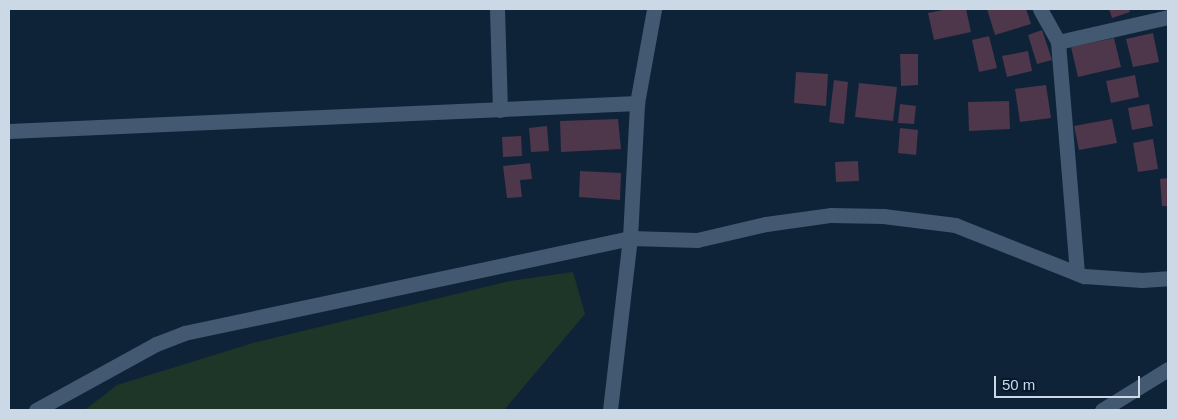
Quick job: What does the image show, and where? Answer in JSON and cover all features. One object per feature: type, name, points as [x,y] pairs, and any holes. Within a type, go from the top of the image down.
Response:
[{"type":"street","points":[[497,9],[500,110]]},
{"type":"street","points":[[610,410],[630,238],[637,103],[654,9]]},
{"type":"street","points":[[1040,9],[1058,42],[1076,273]]},
{"type":"street","points":[[1058,42],[1168,17]]},
{"type":"street","points":[[9,131],[637,103]]},
{"type":"street","points":[[41,409],[156,344],[184,333],[630,238],[697,240],[831,215],[883,216],[955,225],[1076,273],[1142,280],[1168,278]]},
{"type":"street","points":[[1102,410],[1168,369]]},
{"type":"green space","points":[[573,272],[585,314],[504,410],[85,410],[117,385],[253,343],[510,281]]},
{"type":"building","points":[[948,9],[966,9],[971,32],[934,40],[928,13]]},
{"type":"building","points":[[987,9],[1026,9],[1031,24],[995,35]]},
{"type":"building","points":[[1109,9],[1129,9],[1130,12],[1112,18]]},
{"type":"building","points":[[1042,30],[1052,60],[1037,64],[1028,35]]},
{"type":"building","points":[[1153,33],[1159,62],[1133,67],[1126,39]]},
{"type":"building","points":[[989,36],[997,68],[979,72],[972,40]]},
{"type":"building","points":[[1114,38],[1121,67],[1078,77],[1071,47]]},
{"type":"building","points":[[1028,51],[1032,71],[1007,77],[1002,56]]},
{"type":"building","points":[[900,54],[918,54],[918,85],[901,86]]},
{"type":"building","points":[[796,72],[828,74],[826,106],[794,103]]},
{"type":"building","points":[[1135,75],[1139,97],[1111,103],[1106,81]]},
{"type":"building","points":[[834,80],[848,82],[844,124],[829,122]]},
{"type":"building","points":[[859,83],[897,87],[893,121],[855,117]]},
{"type":"building","points":[[1046,85],[1051,118],[1020,122],[1015,89]]},
{"type":"building","points":[[1009,101],[1010,129],[969,131],[968,102]]},
{"type":"building","points":[[900,104],[916,106],[914,124],[898,123]]},
{"type":"building","points":[[1149,104],[1153,126],[1132,130],[1128,108]]},
{"type":"building","points":[[618,119],[621,149],[561,152],[560,121]]},
{"type":"building","points":[[1112,119],[1117,143],[1079,150],[1074,126]]},
{"type":"building","points":[[547,126],[549,151],[531,152],[529,128]]},
{"type":"building","points":[[900,128],[918,130],[916,155],[898,153]]},
{"type":"building","points":[[521,136],[522,156],[503,157],[502,137]]},
{"type":"building","points":[[1153,139],[1158,169],[1138,172],[1133,143]]},
{"type":"building","points":[[858,161],[859,181],[836,182],[835,162]]},
{"type":"building","points":[[530,163],[532,179],[520,180],[522,197],[507,198],[503,166]]},
{"type":"building","points":[[580,171],[621,173],[620,200],[579,197]]},
{"type":"building","points":[[1168,178],[1168,206],[1162,206],[1160,179]]}]
